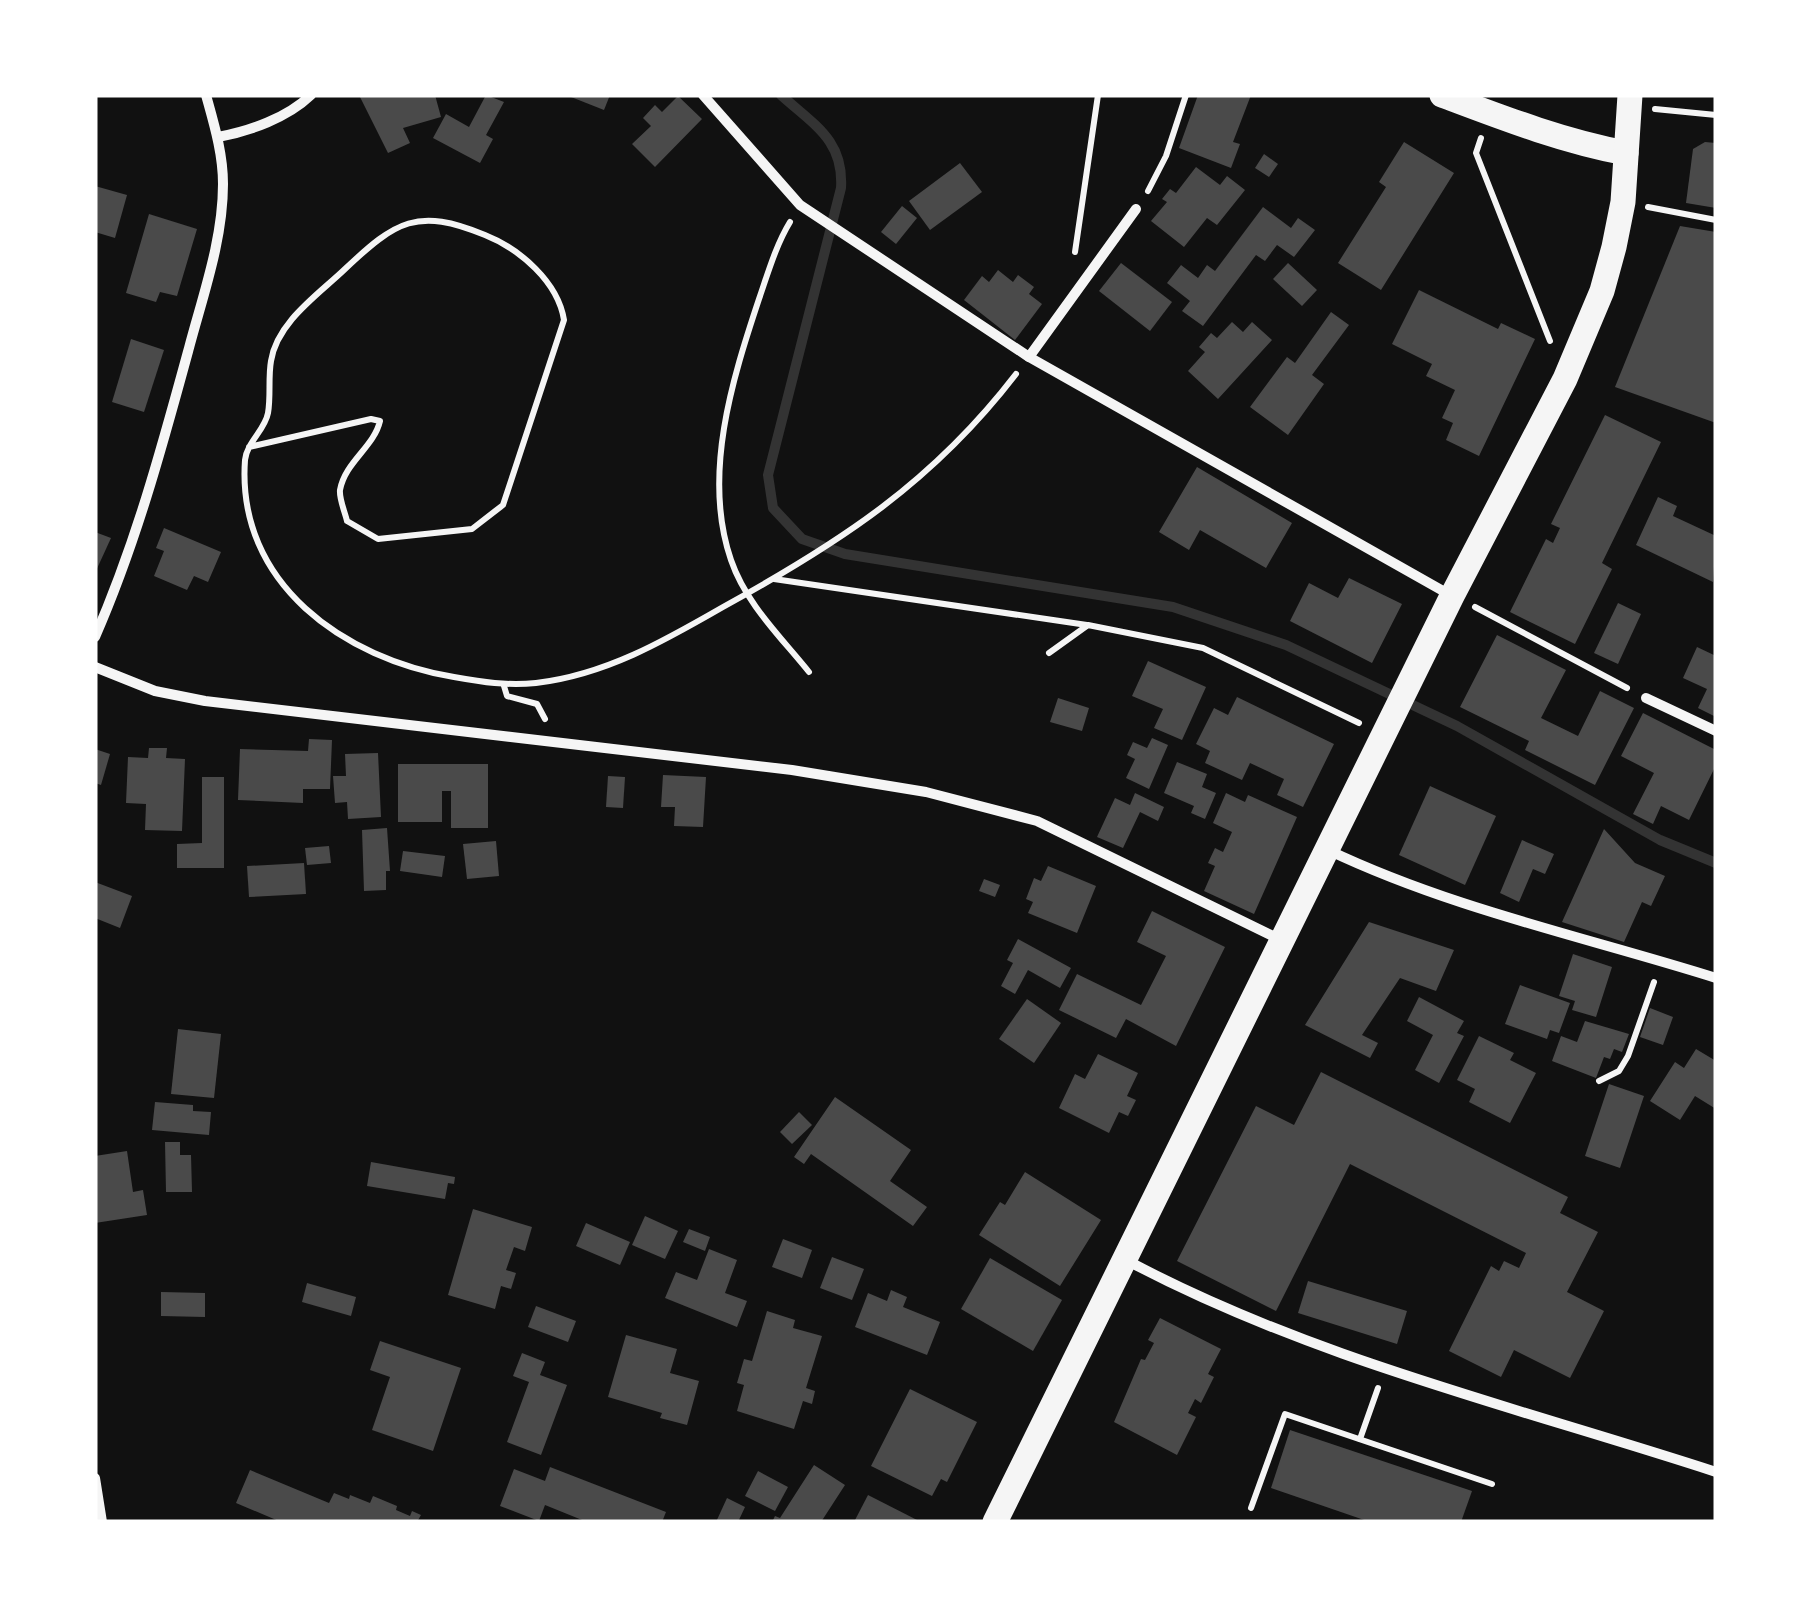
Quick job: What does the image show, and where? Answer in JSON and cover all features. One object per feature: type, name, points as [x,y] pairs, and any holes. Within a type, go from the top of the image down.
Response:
[{"type":"main road","points":[[1442,95],[1582,145],[1626,153]]},
{"type":"main road","points":[[995,1522],[1452,596],[1565,379],[1602,290],[1622,202],[1629,101]]},
{"type":"street","points":[[95,637],[144,513],[214,257],[223,182],[218,137],[206,95]]},
{"type":"street","points":[[218,137],[244,132],[311,95]]},
{"type":"street","points":[[703,95],[804,208],[1028,357],[1452,596]]},
{"type":"street","points":[[1028,357],[1136,208]]},
{"type":"street","points":[[95,668],[155,691],[205,701],[792,770],[926,792],[1037,821],[1284,941]]},
{"type":"street","points":[[1646,698],[1716,731]]},
{"type":"street","points":[[1328,850],[1376,873],[1466,906],[1716,978]]},
{"type":"street","points":[[1125,1259],[1312,1344],[1522,1414],[1607,1436],[1716,1472]]},
{"type":"street","points":[[95,1478],[102,1522]]},
{"type":"path","points":[[1075,249],[1098,95]]},
{"type":"path","points":[[1136,208],[1156,178],[1186,95]]},
{"type":"path","points":[[1629,101],[1716,115]]},
{"type":"path","points":[[1490,114],[1476,153],[1565,379]]},
{"type":"path","points":[[1622,202],[1716,220]]},
{"type":"path","points":[[804,208],[786,229],[739,358],[723,433],[720,510],[730,559],[746,595],[809,672]]},
{"type":"path","points":[[250,447],[371,418],[380,421],[378,431],[351,464],[340,492],[347,521],[378,539],[472,528],[503,506],[564,320],[561,300],[520,255],[492,237],[458,224],[427,220],[402,224],[380,236],[281,333],[271,357],[268,416],[250,447],[245,456],[247,502],[260,544],[282,580],[320,624],[344,640],[414,671],[504,686],[586,674],[650,649],[861,526],[933,468],[985,414],[1028,357]]},
{"type":"path","points":[[774,579],[1088,625],[1204,648],[1386,732]]},
{"type":"path","points":[[1500,619],[1646,698]]},
{"type":"path","points":[[1049,653],[1088,625]]},
{"type":"path","points":[[504,686],[507,696],[537,704],[545,715],[545,741]]},
{"type":"path","points":[[1599,1081],[1619,1071],[1628,1056],[1651,989]]},
{"type":"path","points":[[1360,1439],[1378,1388]]},
{"type":"path","points":[[1251,1508],[1285,1414],[1492,1484]]},
{"type":"building","points":[[359,95],[435,95],[441,117],[403,128],[410,143],[388,153]]},
{"type":"building","points":[[486,95],[504,102],[486,135],[493,139],[480,163],[433,138],[446,114],[469,127]]},
{"type":"building","points":[[566,95],[610,95],[604,110]]},
{"type":"building","points":[[1198,95],[1251,95],[1233,142],[1240,144],[1231,168],[1179,148]]},
{"type":"building","points":[[678,96],[702,119],[655,167],[632,144],[651,126],[643,118],[655,105],[662,112]]},
{"type":"building","points":[[1404,142],[1454,173],[1381,290],[1338,263],[1386,187],[1379,182]]},
{"type":"building","points":[[1705,142],[1716,143],[1716,208],[1686,203],[1693,149]]},
{"type":"building","points":[[1264,154],[1278,164],[1269,177],[1255,168]]},
{"type":"building","points":[[960,163],[982,192],[930,230],[909,201]]},
{"type":"building","points":[[1196,167],[1220,185],[1227,176],[1245,190],[1217,225],[1207,218],[1184,247],[1151,221],[1167,202],[1162,199],[1170,189],[1176,193]]},
{"type":"building","points":[[95,186],[127,195],[115,238],[95,232]]},
{"type":"building","points":[[902,206],[917,218],[896,244],[881,232]]},
{"type":"building","points":[[1263,207],[1291,228],[1298,218],[1315,230],[1294,257],[1277,245],[1265,261],[1256,255],[1203,326],[1182,311],[1190,301],[1167,283],[1181,265],[1198,278],[1207,265],[1215,271]]},
{"type":"building","points":[[149,214],[197,229],[177,296],[160,292],[156,302],[126,293]]},
{"type":"building","points":[[1680,226],[1716,232],[1716,423],[1615,387]]},
{"type":"building","points":[[1121,263],[1172,302],[1150,331],[1099,291]]},
{"type":"building","points":[[1288,263],[1317,290],[1302,306],[1273,279]]},
{"type":"building","points":[[998,270],[1013,282],[1018,275],[1034,287],[1029,294],[1042,304],[1015,340],[964,300],[982,276],[989,282]]},
{"type":"building","points":[[1419,290],[1498,329],[1501,323],[1535,339],[1479,456],[1446,440],[1453,423],[1442,418],[1455,390],[1426,376],[1432,364],[1392,344]]},
{"type":"building","points":[[1331,312],[1349,325],[1312,375],[1324,384],[1288,435],[1250,407],[1287,357],[1295,363]]},
{"type":"building","points":[[1232,322],[1243,332],[1252,322],[1272,340],[1218,399],[1188,371],[1205,352],[1199,347],[1211,333],[1217,338]]},
{"type":"building","points":[[131,339],[164,350],[144,412],[112,402]]},
{"type":"building","points":[[1605,415],[1661,442],[1602,563],[1612,569],[1575,644],[1510,612],[1546,539],[1553,543],[1560,528],[1551,524]]},
{"type":"building","points":[[1197,467],[1292,523],[1266,568],[1200,530],[1189,550],[1159,532]]},
{"type":"building","points":[[1658,497],[1677,506],[1673,516],[1716,536],[1713,582],[1636,545]]},
{"type":"building","points":[[164,528],[221,552],[208,582],[194,576],[187,590],[154,576],[164,551],[156,548]]},
{"type":"building","points":[[95,532],[111,538],[95,573]]},
{"type":"building","points":[[1349,578],[1402,604],[1372,663],[1290,621],[1309,583],[1338,598]]},
{"type":"building","points":[[1618,603],[1641,614],[1618,664],[1594,653]]},
{"type":"building","points":[[1497,635],[1566,670],[1541,718],[1578,736],[1600,691],[1634,708],[1595,785],[1525,750],[1529,741],[1460,707]]},
{"type":"building","points":[[1697,647],[1716,656],[1716,717],[1698,708],[1707,689],[1683,678]]},
{"type":"building","points":[[1148,661],[1206,687],[1182,740],[1154,728],[1163,709],[1132,696]]},
{"type":"building","points":[[1237,697],[1334,744],[1303,807],[1277,795],[1284,779],[1250,763],[1242,780],[1205,763],[1210,751],[1196,744],[1214,708],[1228,715]]},
{"type":"building","points":[[1058,698],[1089,708],[1082,731],[1050,722]]},
{"type":"building","points":[[1643,713],[1716,750],[1716,765],[1689,820],[1661,806],[1653,824],[1633,814],[1654,773],[1621,756]]},
{"type":"building","points":[[1152,738],[1168,745],[1149,789],[1126,778],[1135,759],[1127,755],[1133,742],[1147,748]]},
{"type":"building","points":[[309,739],[332,740],[330,789],[303,789],[303,803],[238,800],[240,749],[308,751]]},
{"type":"building","points":[[149,748],[167,748],[166,758],[185,759],[182,831],[145,830],[146,804],[126,803],[128,757],[148,758]]},
{"type":"building","points":[[95,749],[110,754],[101,785],[95,783]]},
{"type":"building","points":[[378,753],[381,817],[348,819],[347,802],[335,803],[333,776],[346,776],[345,754]]},
{"type":"building","points":[[1177,762],[1207,774],[1202,787],[1216,793],[1205,819],[1191,813],[1194,806],[1164,793]]},
{"type":"building","points":[[398,764],[488,764],[488,828],[451,828],[451,791],[442,791],[442,822],[398,822]]},
{"type":"building","points":[[663,775],[706,777],[703,827],[674,826],[675,807],[661,807]]},
{"type":"building","points":[[608,776],[625,777],[623,808],[606,807]]},
{"type":"building","points":[[202,777],[224,777],[224,868],[177,868],[177,844],[202,843]]},
{"type":"building","points":[[1430,786],[1496,816],[1465,885],[1399,855]]},
{"type":"building","points":[[1135,793],[1164,807],[1158,821],[1140,812],[1123,848],[1097,837],[1115,798],[1130,805]]},
{"type":"building","points":[[1226,793],[1245,802],[1248,795],[1297,817],[1254,914],[1204,891],[1215,866],[1208,863],[1215,848],[1223,852],[1232,832],[1213,823]]},
{"type":"building","points":[[387,828],[390,871],[386,871],[386,890],[364,891],[362,830]]},
{"type":"building","points":[[1604,829],[1635,863],[1665,876],[1651,906],[1642,902],[1624,942],[1562,922]]},
{"type":"building","points":[[1522,840],[1554,854],[1545,874],[1533,869],[1519,902],[1500,893]]},
{"type":"building","points":[[496,841],[499,876],[467,879],[463,844]]},
{"type":"building","points":[[329,846],[331,863],[307,865],[305,848]]},
{"type":"building","points":[[403,851],[445,856],[442,877],[400,871]]},
{"type":"building","points":[[304,863],[306,894],[249,897],[247,866]]},
{"type":"building","points":[[1048,866],[1096,886],[1077,933],[1028,913],[1033,902],[1026,899],[1034,878],[1041,881]]},
{"type":"building","points":[[984,879],[1000,885],[995,897],[979,891]]},
{"type":"building","points":[[95,882],[132,896],[120,928],[95,918]]},
{"type":"building","points":[[1152,911],[1225,947],[1176,1046],[1126,1019],[1116,1038],[1059,1010],[1077,974],[1141,1005],[1166,956],[1137,942]]},
{"type":"building","points":[[1369,922],[1454,950],[1436,991],[1400,978],[1362,1035],[1378,1043],[1370,1058],[1305,1025]]},
{"type":"building","points":[[1018,939],[1071,968],[1060,988],[1028,970],[1015,994],[1001,986],[1013,963],[1007,960]]},
{"type":"building","points":[[1573,954],[1612,967],[1596,1017],[1572,1010],[1575,1001],[1559,996]]},
{"type":"building","points":[[1520,985],[1570,1003],[1559,1033],[1550,1030],[1547,1039],[1505,1024]]},
{"type":"building","points":[[1419,997],[1464,1021],[1457,1033],[1464,1036],[1439,1083],[1415,1070],[1433,1035],[1407,1021]]},
{"type":"building","points":[[1027,999],[1061,1023],[1034,1063],[999,1039]]},
{"type":"building","points":[[1650,1008],[1673,1017],[1663,1045],[1640,1037]]},
{"type":"building","points":[[1585,1021],[1629,1034],[1622,1052],[1614,1049],[1610,1059],[1604,1057],[1596,1078],[1552,1061],[1561,1036],[1577,1042]]},
{"type":"building","points":[[178,1029],[221,1034],[214,1098],[171,1094]]},
{"type":"building","points":[[1479,1036],[1514,1053],[1510,1060],[1536,1073],[1510,1123],[1469,1102],[1475,1089],[1457,1080]]},
{"type":"building","points":[[1696,1049],[1716,1061],[1716,1109],[1695,1096],[1680,1120],[1650,1101],[1675,1062],[1684,1068]]},
{"type":"building","points":[[1098,1054],[1138,1073],[1127,1096],[1136,1100],[1128,1116],[1119,1112],[1109,1133],[1059,1108],[1075,1074],[1085,1079]]},
{"type":"building","points":[[1321,1072],[1568,1197],[1560,1213],[1598,1232],[1567,1292],[1604,1311],[1570,1378],[1514,1350],[1501,1377],[1449,1351],[1491,1266],[1499,1271],[1504,1261],[1519,1268],[1526,1253],[1350,1164],[1276,1311],[1177,1261],[1256,1106],[1294,1125]]},
{"type":"building","points":[[1609,1084],[1644,1096],[1620,1168],[1585,1156]]},
{"type":"building","points":[[835,1097],[911,1150],[890,1181],[927,1207],[913,1226],[811,1154],[804,1164],[794,1157]]},
{"type":"building","points":[[155,1102],[193,1105],[193,1111],[211,1112],[209,1135],[152,1130]]},
{"type":"building","points":[[799,1112],[812,1125],[792,1144],[780,1132]]},
{"type":"building","points":[[165,1142],[180,1142],[180,1155],[191,1155],[192,1192],[166,1192]]},
{"type":"building","points":[[127,1151],[133,1192],[143,1190],[147,1215],[95,1223],[95,1156]]},
{"type":"building","points":[[371,1162],[455,1177],[454,1184],[448,1183],[445,1199],[367,1186]]},
{"type":"building","points":[[1025,1172],[1101,1220],[1060,1286],[979,1235],[1000,1202],[1005,1205]]},
{"type":"building","points":[[473,1209],[532,1227],[525,1251],[514,1247],[506,1270],[516,1273],[511,1289],[501,1286],[495,1309],[448,1295]]},
{"type":"building","points":[[645,1216],[678,1231],[665,1259],[632,1245]]},
{"type":"building","points":[[586,1223],[630,1242],[620,1265],[576,1246]]},
{"type":"building","points":[[689,1229],[710,1237],[705,1251],[683,1242]]},
{"type":"building","points":[[783,1239],[812,1250],[802,1278],[772,1267]]},
{"type":"building","points":[[709,1249],[737,1260],[725,1293],[747,1301],[737,1327],[665,1298],[676,1272],[697,1280]]},
{"type":"building","points":[[832,1257],[864,1269],[852,1300],[820,1288]]},
{"type":"building","points":[[990,1258],[1062,1300],[1033,1351],[961,1309]]},
{"type":"building","points":[[1308,1281],[1407,1311],[1397,1344],[1298,1313]]},
{"type":"building","points":[[307,1283],[356,1297],[351,1316],[302,1302]]},
{"type":"building","points":[[891,1290],[907,1297],[903,1307],[940,1322],[927,1355],[855,1327],[868,1293],[887,1301]]},
{"type":"building","points":[[161,1292],[205,1293],[205,1317],[161,1316]]},
{"type":"building","points":[[536,1306],[576,1321],[568,1342],[528,1327]]},
{"type":"building","points":[[767,1311],[795,1320],[793,1328],[822,1336],[806,1388],[815,1391],[812,1404],[803,1401],[794,1429],[737,1411],[744,1385],[737,1383],[744,1359],[752,1361]]},
{"type":"building","points":[[1160,1318],[1221,1349],[1208,1374],[1214,1377],[1201,1403],[1195,1399],[1188,1413],[1196,1417],[1177,1455],[1114,1422],[1141,1359],[1145,1360],[1154,1343],[1148,1340]]},
{"type":"building","points":[[626,1335],[677,1349],[670,1373],[699,1381],[687,1425],[608,1397]]},
{"type":"building","points":[[380,1341],[461,1368],[433,1451],[372,1430],[390,1377],[370,1370]]},
{"type":"building","points":[[522,1353],[545,1362],[540,1375],[567,1385],[541,1455],[507,1442],[529,1382],[513,1376]]},
{"type":"building","points":[[910,1389],[977,1422],[947,1482],[941,1479],[932,1496],[871,1466]]},
{"type":"building","points":[[1290,1430],[1472,1491],[1461,1522],[1370,1522],[1271,1488]]},
{"type":"building","points":[[814,1465],[845,1485],[821,1522],[772,1522],[775,1516],[780,1518]]},
{"type":"building","points":[[550,1467],[666,1512],[662,1522],[587,1522],[545,1505],[539,1521],[500,1506],[514,1469],[545,1481]]},
{"type":"building","points":[[250,1470],[329,1503],[334,1493],[370,1503],[373,1496],[410,1516],[412,1511],[421,1515],[417,1522],[281,1522],[236,1503]]},
{"type":"building","points":[[758,1471],[788,1487],[775,1511],[745,1496]]},
{"type":"building","points":[[868,1495],[921,1522],[854,1522]]},
{"type":"building","points":[[727,1498],[745,1507],[738,1522],[716,1522]]},
{"type":"waterway","points":[[781,95],[832,145],[841,171],[841,188],[768,475],[773,508],[802,539],[845,554],[1173,607],[1286,645],[1457,726],[1660,840],[1716,863]]}]
